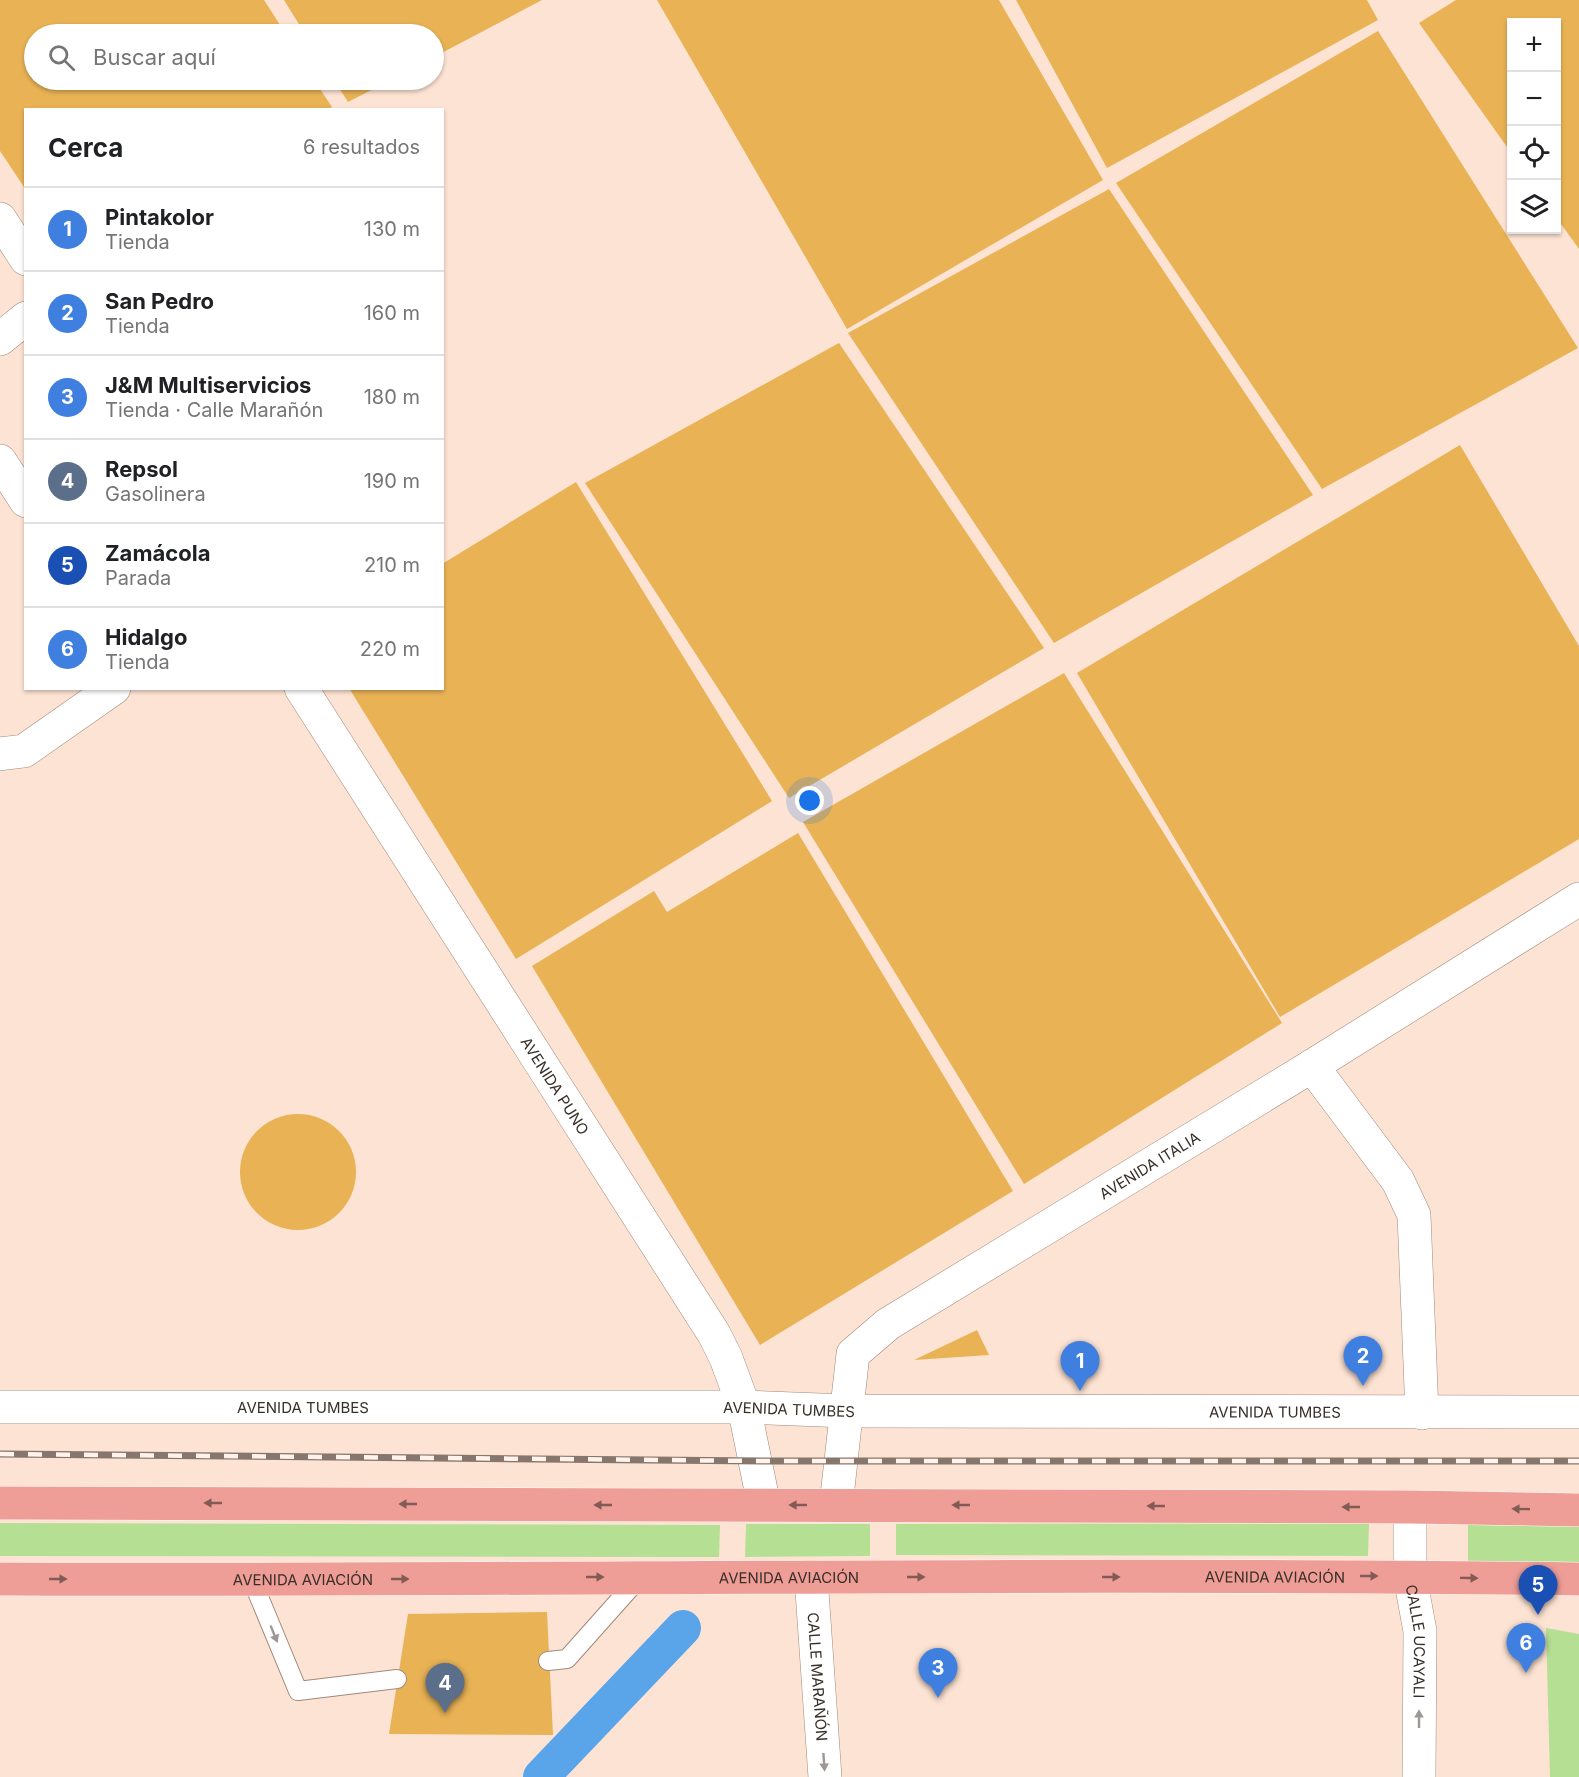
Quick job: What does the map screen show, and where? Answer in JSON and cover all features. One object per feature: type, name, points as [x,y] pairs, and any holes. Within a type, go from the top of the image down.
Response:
[{"type":"main road","points":[[0,1503],[836,1504],[1579,1510]]},
{"type":"main road","name":"AVENIDA AVIACIÓN","points":[[0,1579],[1410,1577],[1579,1580]]},
{"type":"street","points":[[0,219],[24,256]]},
{"type":"street","points":[[0,339],[24,320]]},
{"type":"street","points":[[0,461],[24,498]]},
{"type":"street","points":[[0,754],[24,751],[111,690]]},
{"type":"street","name":"AVENIDA PUNO","points":[[302,690],[714,1334],[726,1358],[744,1407],[764,1505]]},
{"type":"street","name":"AVENIDA ITALIA","points":[[836,1504],[853,1354],[888,1324],[1312,1066],[1579,899]]},
{"type":"street","points":[[1312,1066],[1398,1180],[1414,1215],[1422,1413]]},
{"type":"street","name":"AVENIDA TUMBES","points":[[0,1407],[744,1407],[847,1411],[1579,1412]]},
{"type":"street","name":"CALLE UCAYALI","points":[[1410,1507],[1410,1577],[1419,1631],[1419,1777]]},
{"type":"street","name":"CALLE MARAÑÓN","points":[[811,1577],[825,1777]]},
{"type":"lane","points":[[548,1661],[567,1659],[640,1577]]},
{"type":"lane","points":[[252,1580],[298,1691],[397,1679]]},
{"type":"green space","points":[[0,1523],[720,1525],[719,1557],[0,1556]]},
{"type":"green space","points":[[1369,1523],[1368,1556],[896,1555],[896,1524]]},
{"type":"green space","points":[[746,1524],[870,1524],[870,1556],[745,1557]]},
{"type":"green space","points":[[1468,1524],[1579,1525],[1579,1563],[1468,1562]]},
{"type":"green space","points":[[1546,1628],[1579,1634],[1579,1777],[1550,1777]]},
{"type":"building","points":[[0,0],[264,0],[280,24],[24,24],[24,90],[321,90],[332,107],[24,108],[24,187],[0,151]]},
{"type":"building","points":[[284,0],[542,0],[444,52],[444,24],[299,24]]},
{"type":"building","points":[[657,0],[999,0],[1103,180],[847,329]]},
{"type":"building","points":[[1016,0],[1367,0],[1378,20],[1107,168]]},
{"type":"building","points":[[1456,0],[1579,0],[1579,249],[1561,224],[1561,18],[1507,18],[1507,147],[1419,23]]},
{"type":"building","points":[[1378,31],[1578,348],[1322,489],[1116,183]]},
{"type":"building","points":[[340,90],[371,90],[348,102]]},
{"type":"building","points":[[1109,189],[1313,495],[1054,643],[848,333]]},
{"type":"building","points":[[839,343],[1044,648],[789,798],[585,483]]},
{"type":"building","points":[[1460,445],[1579,646],[1579,839],[1280,1017],[1077,673]]},
{"type":"building","points":[[576,482],[772,801],[516,959],[350,690],[444,690],[444,563]]},
{"type":"building","points":[[1064,673],[1282,1023],[1024,1184],[803,822]]},
{"type":"building","points":[[798,833],[1013,1191],[760,1345],[532,966],[654,891],[667,912]]},
{"type":"building","points":[[298,1114],[320,1119],[339,1131],[351,1150],[356,1172],[351,1194],[339,1213],[320,1225],[298,1230],[276,1225],[257,1213],[245,1194],[240,1172],[245,1150],[257,1131],[276,1119]]},
{"type":"building","points":[[977,1330],[989,1355],[914,1360]]},
{"type":"building","points":[[547,1612],[553,1735],[389,1734],[408,1614]]},
{"type":"waterway","points":[[541,1777],[683,1628]]},
{"type":"railway","points":[[0,1454],[768,1461],[1579,1461]]},
{"type":"place","name":"San Pedro","points":[[1363,1386]]},
{"type":"place","name":"Pintakolor","points":[[1080,1391]]},
{"type":"place","name":"Zamácola","points":[[1538,1615]]},
{"type":"place","name":"Hidalgo","points":[[1526,1673]]},
{"type":"place","name":"J&M Multiservicios","points":[[938,1698]]},
{"type":"place","name":"Repsol","points":[[445,1713]]}]
